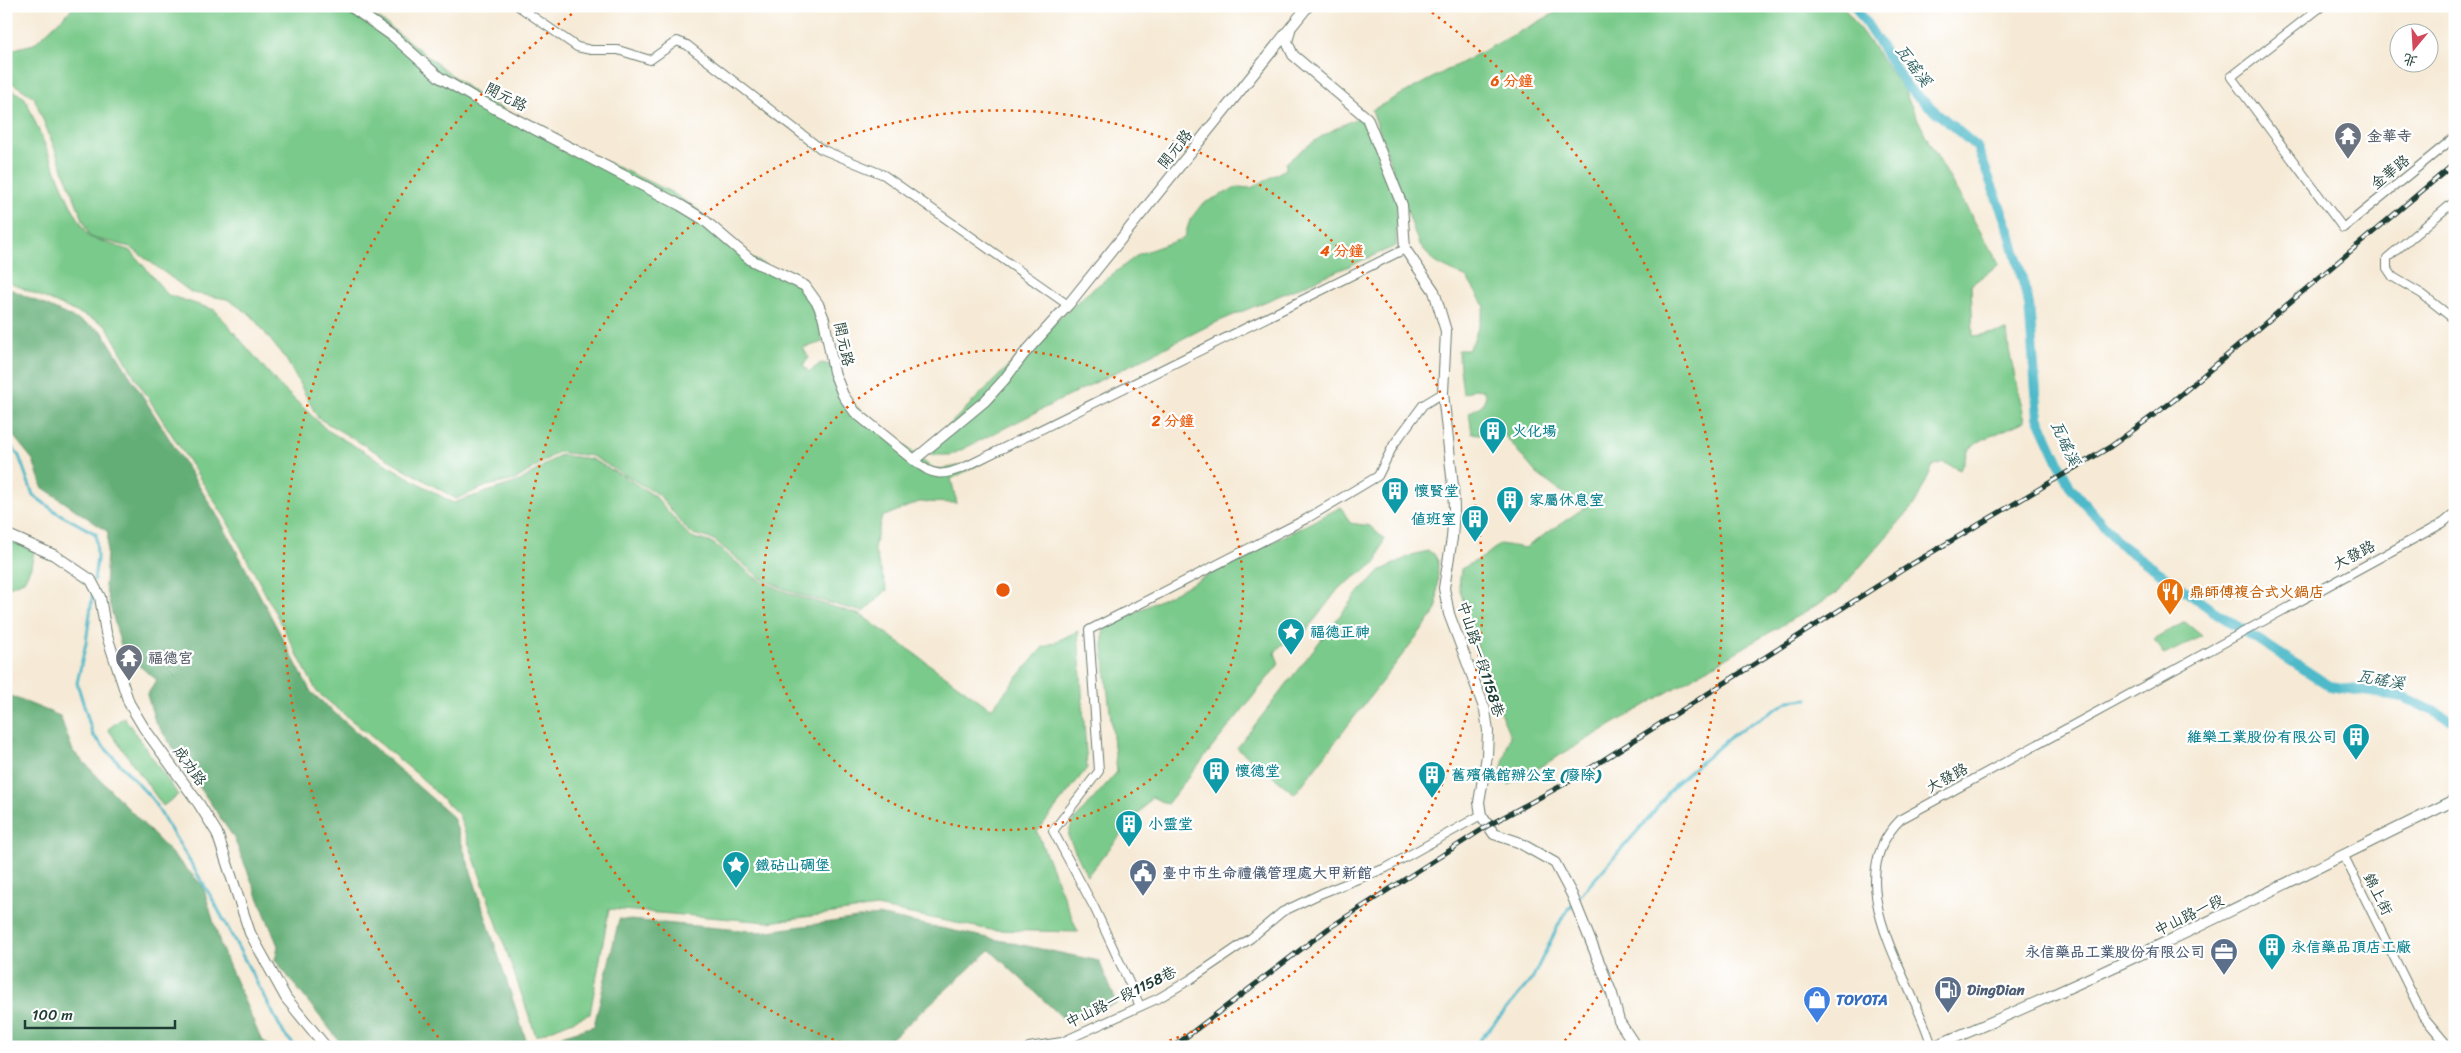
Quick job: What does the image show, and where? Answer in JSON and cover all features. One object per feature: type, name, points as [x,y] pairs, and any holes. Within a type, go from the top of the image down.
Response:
[{"type":"street","name":"開元路","points":[[350,6],[394,36],[439,77],[473,97],[680,204],[703,219],[751,260],[805,286],[818,304],[824,319],[834,372],[843,395],[855,412],[914,460],[985,401],[1068,305],[1308,6]]},
{"type":"street","points":[[518,6],[577,47],[592,50],[618,50],[650,60],[677,41],[687,44],[820,149],[884,175],[1068,305]]},
{"type":"street","name":"金華路","points":[[2322,6],[2231,77],[2343,228],[2455,137]]},
{"type":"street","points":[[914,460],[926,471],[948,474],[967,466],[1405,249],[1402,205],[1367,118],[1293,55],[1287,42],[1291,27]]},
{"type":"street","points":[[2455,201],[2387,258],[2387,268],[2393,277],[2422,294],[2455,320]]},
{"type":"street","name":"中山路一段1158巷","points":[[1029,1047],[1062,1042],[1140,1006],[1191,979],[1251,938],[1282,912],[1322,893],[1386,868],[1481,815],[1479,802],[1487,756],[1486,717],[1449,614],[1444,588],[1452,538],[1454,509],[1454,486],[1443,393],[1446,331],[1434,291],[1405,249]]},
{"type":"street","points":[[1140,1006],[1095,909],[1053,831],[1099,770],[1089,630],[1306,519],[1378,476],[1394,444],[1423,405],[1443,393]]},
{"type":"street","name":"大發路","points":[[1932,1047],[1925,1023],[1897,962],[1878,912],[1874,893],[1875,868],[1881,849],[1893,827],[1901,819],[2442,523],[2455,513]]},
{"type":"street","name":"成功路","points":[[6,534],[54,555],[90,580],[100,597],[106,633],[129,703],[144,728],[199,804],[217,833],[250,934],[286,998],[326,1047]]},
{"type":"street","name":"中山路一段","points":[[1932,1047],[2060,992],[2344,856],[2455,800]]},
{"type":"street","points":[[1481,815],[1494,834],[1518,842],[1555,863],[1574,902],[1612,994],[1619,1021],[1636,1047]]},
{"type":"street","name":"錦上街","points":[[2344,856],[2423,1016],[2449,1047]]},
{"type":"green space","points":[[75,6],[232,6],[239,10],[248,6],[345,6],[381,20],[481,98],[572,146],[671,192],[697,209],[747,256],[795,280],[815,310],[823,342],[803,348],[809,358],[803,365],[809,372],[821,363],[831,365],[842,395],[932,468],[943,469],[971,462],[1041,432],[951,479],[957,503],[919,502],[882,517],[874,548],[887,590],[863,612],[796,594],[760,578],[714,540],[690,533],[659,495],[592,456],[558,452],[515,480],[487,486],[456,499],[318,418],[287,361],[251,315],[227,299],[192,293],[130,247],[90,237],[34,97],[6,79],[6,51],[34,44]]},
{"type":"green space","points":[[1568,6],[1843,6],[1902,87],[1930,144],[1999,264],[1971,285],[1973,336],[2007,331],[2009,350],[2025,421],[1982,440],[1969,449],[1960,470],[1943,462],[1933,466],[1915,504],[1837,593],[1509,785],[1500,775],[1510,735],[1490,689],[1459,587],[1461,569],[1485,556],[1500,544],[1525,548],[1587,506],[1557,489],[1536,473],[1500,430],[1486,435],[1472,433],[1469,413],[1482,405],[1486,396],[1483,390],[1474,389],[1463,394],[1458,350],[1468,350],[1473,342],[1485,307],[1467,278],[1434,262],[1418,242],[1372,110]]},
{"type":"green space","points":[[6,86],[25,98],[70,204],[89,237],[131,251],[168,295],[215,310],[278,384],[327,430],[453,503],[520,481],[560,455],[591,459],[655,496],[690,537],[713,543],[757,579],[793,595],[861,615],[991,709],[1042,648],[1078,631],[1087,768],[1037,832],[1078,932],[991,930],[876,907],[769,922],[609,909],[590,1014],[536,1036],[459,815],[417,774],[317,692],[226,519],[136,379],[106,325],[6,281]]},
{"type":"green space","points":[[1364,115],[1397,202],[1396,246],[1208,326],[951,455],[932,455],[926,448],[1031,344],[1084,296],[1139,254],[1184,238],[1190,220],[1202,204],[1238,187],[1251,188],[1286,169],[1286,163],[1314,141]]},
{"type":"green space","points":[[6,287],[102,331],[220,520],[311,692],[453,817],[528,1046],[594,1026],[619,919],[762,932],[878,915],[1099,961],[1117,1003],[1065,1020],[990,950],[882,1047],[344,1047],[275,960],[278,946],[234,838],[155,721],[147,695],[157,680],[123,653],[105,587],[108,532],[42,487],[33,460],[6,427]]},
{"type":"green space","points":[[1341,507],[1350,523],[1370,526],[1384,539],[1376,563],[1339,588],[1297,643],[1287,642],[1279,647],[1275,653],[1279,664],[1167,804],[1152,797],[1087,876],[1068,836],[1072,823],[1117,772],[1103,650],[1103,631],[1107,627]]},
{"type":"green space","points":[[6,537],[34,551],[31,567],[24,581],[6,588]]},
{"type":"green space","points":[[1428,551],[1434,554],[1438,561],[1437,610],[1295,794],[1237,748],[1355,596],[1382,570],[1412,555]]},
{"type":"green space","points":[[2185,622],[2202,636],[2164,655],[2154,639]]},
{"type":"green space","points":[[6,694],[60,716],[73,751],[203,886],[221,947],[260,1037],[270,1047],[6,1047]]},
{"type":"green space","points":[[124,717],[178,795],[163,806],[108,729]]},
{"type":"waterway","name":"瓦磘溪","points":[[1855,6],[1908,88],[1977,147],[2009,230],[2029,304],[2038,417],[2070,487],[2121,545],[2209,608],[2330,686],[2404,697],[2455,722]]},
{"type":"waterway","points":[[6,441],[19,456],[33,495],[56,512],[96,534],[97,559],[94,580]]},
{"type":"waterway","points":[[93,591],[86,643],[77,683],[93,735],[152,799],[213,900],[284,1034],[296,1047]]},
{"type":"waterway","points":[[1577,899],[1649,818],[1675,784],[1734,734],[1789,701],[1808,699]]},
{"type":"waterway","points":[[1474,1047],[1532,979],[1563,916],[1573,904]]},
{"type":"railway","points":[[1173,1047],[1329,928],[1489,825],[1570,781],[1912,564],[2110,447],[2173,401],[2455,163]]},
{"type":"place","name":"金華寺","points":[[2348,160]]},
{"type":"place","name":"火化場","points":[[1493,455]]},
{"type":"place","name":"懷賢堂","points":[[1395,515]]},
{"type":"place","name":"家屬休息室","points":[[1510,524]]},
{"type":"place","name":"值班室","points":[[1475,543]]},
{"type":"place","name":"鼎師傅複合式火鍋店","points":[[2170,616]]},
{"type":"place","name":"福德正神","points":[[1291,656]]},
{"type":"place","name":"福德宮","points":[[129,682]]},
{"type":"place","name":"維樂工業股份有限公司","points":[[2356,761]]},
{"type":"place","name":"懷德堂","points":[[1216,795]]},
{"type":"place","name":"舊殯儀館辦公室 (廢除)","points":[[1432,799]]},
{"type":"place","name":"小靈堂","points":[[1129,848]]},
{"type":"place","name":"鐵砧山碉堡","points":[[736,889]]},
{"type":"place","name":"臺中市生命禮儀管理處大甲新館","points":[[1143,897]]},
{"type":"place","name":"永信藥品頂店工廠","points":[[2272,971]]},
{"type":"place","name":"永信藥品工業股份有限公司","points":[[2224,976]]},
{"type":"place","name":"DingDian","points":[[1948,1014]]},
{"type":"place","name":"TOYOTA","points":[[1817,1024]]}]
